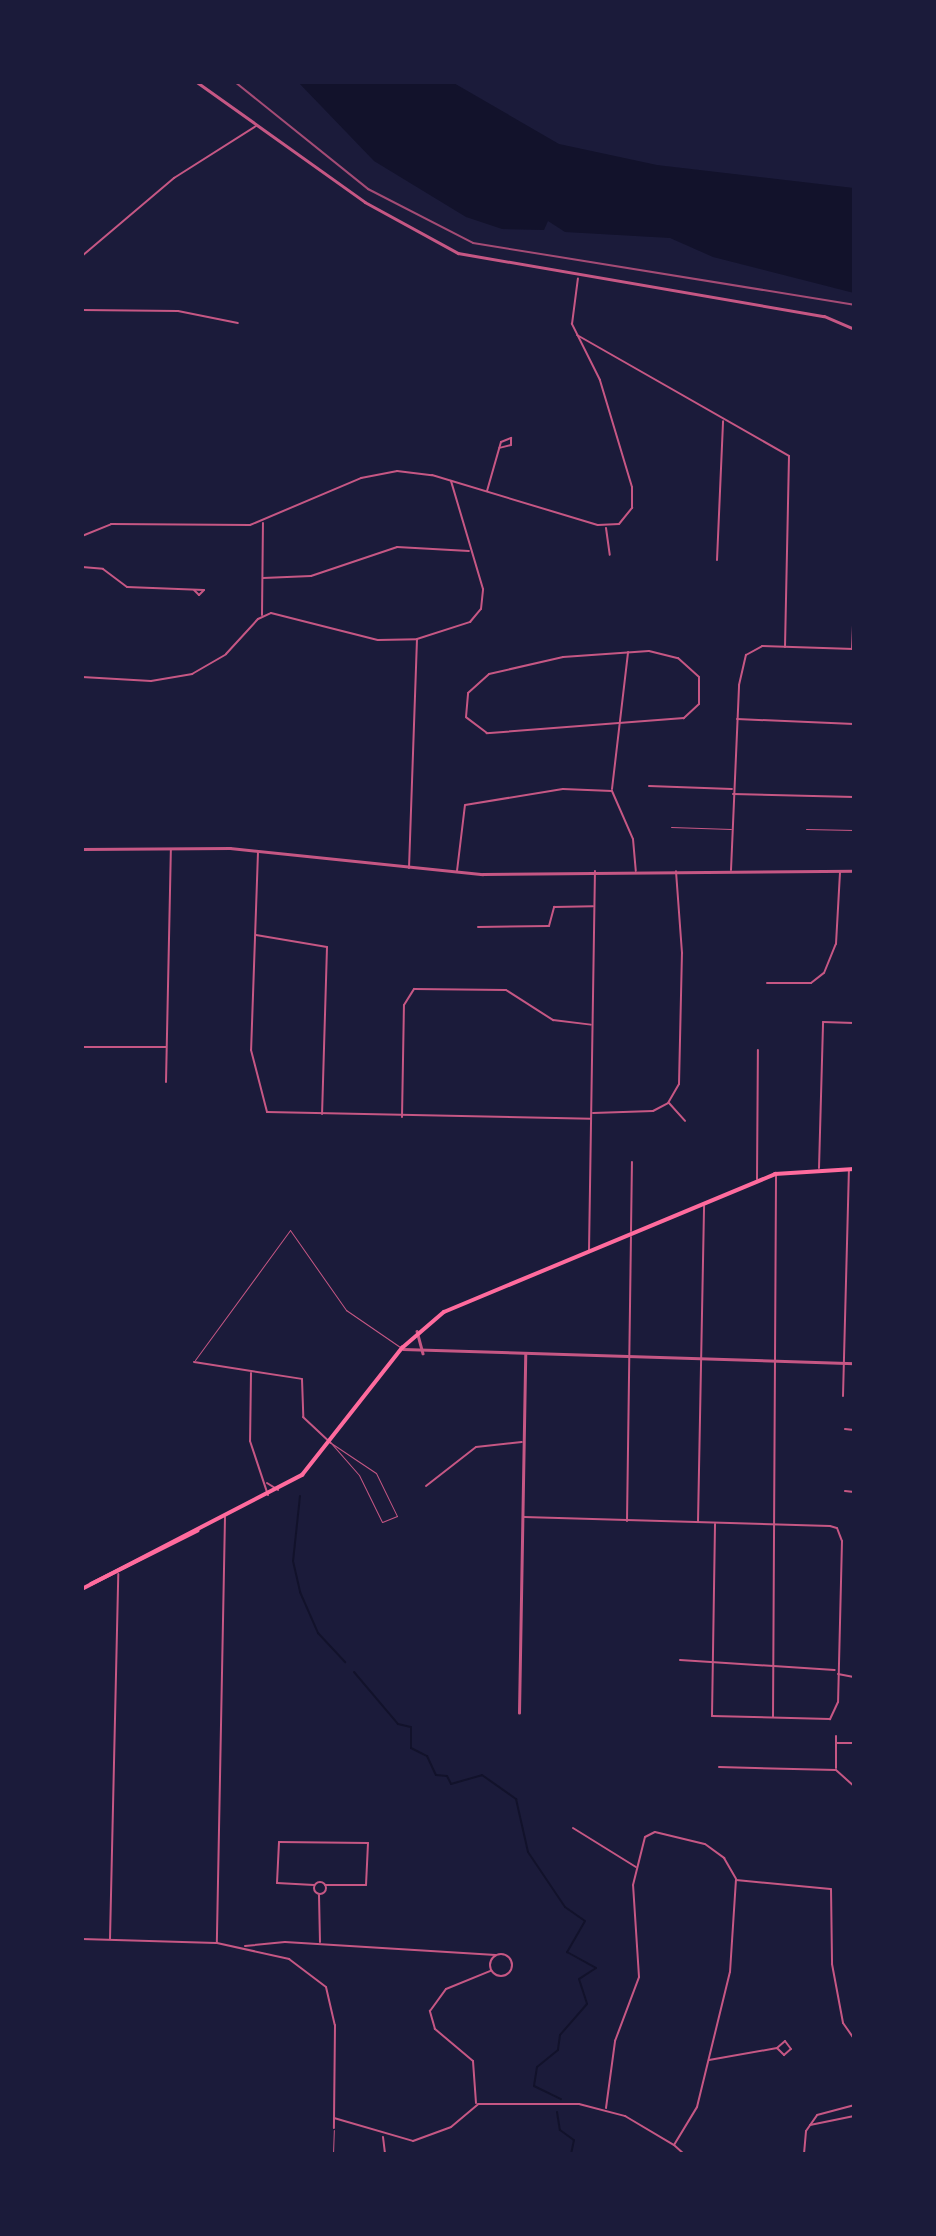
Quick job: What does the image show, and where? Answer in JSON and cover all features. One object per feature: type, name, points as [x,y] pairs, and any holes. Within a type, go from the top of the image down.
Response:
[{"type":"main road","points":[[82,1589],[278,1490],[331,1443],[417,1331],[457,1305],[775,1174],[819,1168],[851,1169]]},
{"type":"main road","points":[[91,1584],[118,1574],[197,1531]]},
{"type":"street","points":[[197,82],[437,244],[491,263],[824,316],[854,329]]},
{"type":"street","points":[[82,256],[182,173],[257,125]]},
{"type":"street","points":[[82,536],[106,524],[226,527],[263,521],[382,472],[416,471],[606,527],[630,514],[632,487],[600,380],[576,335],[571,308],[578,278]]},
{"type":"street","points":[[82,310],[178,311],[238,323]]},
{"type":"street","points":[[576,335],[723,420],[777,444],[791,461],[785,647]]},
{"type":"street","points":[[717,560],[723,420]]},
{"type":"street","points":[[487,491],[499,449]]},
{"type":"street","points":[[261,616],[287,614],[370,639],[417,639],[459,627],[481,609],[483,589],[451,480]]},
{"type":"street","points":[[82,677],[184,677],[226,654],[261,616],[263,521]]},
{"type":"street","points":[[606,527],[610,555]]},
{"type":"street","points":[[263,578],[311,576],[397,547],[470,551]]},
{"type":"street","points":[[82,568],[103,569],[127,587],[194,590]]},
{"type":"street","points":[[731,870],[737,719],[746,655],[757,647],[853,649],[854,602]]},
{"type":"street","points":[[409,868],[417,639]]},
{"type":"street","points":[[628,651],[615,724],[612,791],[633,839],[636,871]]},
{"type":"street","points":[[628,651],[678,658],[699,677],[702,696],[684,718],[487,733],[471,727],[464,708],[471,688],[489,674],[552,659],[628,651]]},
{"type":"street","points":[[737,719],[854,724]]},
{"type":"street","points":[[649,786],[733,789]]},
{"type":"street","points":[[457,872],[465,805],[533,790],[612,791]]},
{"type":"street","points":[[733,794],[854,797]]},
{"type":"street","points":[[166,1082],[171,848]]},
{"type":"street","points":[[82,849],[258,851],[457,872],[854,871]]},
{"type":"street","points":[[258,851],[251,1058],[267,1111],[402,1117],[591,1119]]},
{"type":"street","points":[[589,1252],[595,871]]},
{"type":"street","points":[[591,1113],[643,1114],[668,1102],[681,1064],[676,871]]},
{"type":"street","points":[[766,983],[811,983],[824,973],[836,944],[840,871]]},
{"type":"street","points":[[478,927],[549,926],[554,907],[594,906]]},
{"type":"street","points":[[255,934],[327,947],[322,1115]]},
{"type":"street","points":[[402,1117],[409,993],[424,987],[506,990],[553,1020],[592,1026]]},
{"type":"street","points":[[819,1168],[823,1022],[854,1023]]},
{"type":"street","points":[[82,1047],[167,1047]]},
{"type":"street","points":[[758,1050],[758,1182]]},
{"type":"street","points":[[668,1102],[685,1121]]},
{"type":"street","points":[[626,1521],[632,1162]]},
{"type":"street","points":[[843,1396],[846,1240],[851,1169]]},
{"type":"street","points":[[774,1719],[778,1543],[772,1525],[775,1174]]},
{"type":"street","points":[[698,1523],[704,1204]]},
{"type":"street","points":[[846,1240],[854,1240]]},
{"type":"street","points":[[417,1331],[423,1353]]},
{"type":"street","points":[[402,1348],[423,1353],[854,1363]]},
{"type":"street","points":[[519,1713],[525,1356]]},
{"type":"street","points":[[194,1362],[302,1379],[303,1417],[331,1443]]},
{"type":"street","points":[[251,1371],[250,1441],[267,1483],[268,1495]]},
{"type":"street","points":[[845,1429],[854,1430]]},
{"type":"street","points":[[426,1486],[476,1447],[523,1442]]},
{"type":"street","points":[[267,1483],[278,1490]]},
{"type":"street","points":[[845,1492],[854,1492]]},
{"type":"street","points":[[217,1943],[225,1517]]},
{"type":"street","points":[[522,1517],[830,1526],[841,1536],[838,1673],[836,1712],[824,1721],[712,1716],[715,1524]]},
{"type":"street","points":[[110,1939],[118,1574]]},
{"type":"street","points":[[680,1661],[774,1662],[854,1677]]},
{"type":"street","points":[[836,1736],[836,1770]]},
{"type":"street","points":[[836,1743],[854,1744]]},
{"type":"street","points":[[719,1767],[836,1770],[854,1786]]},
{"type":"street","points":[[573,1828],[637,1867]]},
{"type":"street","points":[[606,2109],[615,2040],[639,1977],[637,1867],[645,1837],[655,1832],[712,1847],[736,1880],[732,1962],[697,2108],[674,2145]]},
{"type":"street","points":[[279,1842],[368,1843],[366,1885],[325,1885],[277,1883],[279,1842]]},
{"type":"street","points":[[736,1880],[831,1889],[832,1964],[843,2023],[854,2039]]},
{"type":"street","points":[[314,1885],[319,1895],[320,1943]]},
{"type":"street","points":[[319,1895],[325,1885]]},
{"type":"street","points":[[82,1938],[217,1943],[244,1947],[299,1964],[326,1987],[335,2025],[334,2128]]},
{"type":"street","points":[[244,1947],[320,1943],[511,1958],[512,1969],[499,1976],[490,1971]]},
{"type":"street","points":[[476,2105],[473,2061],[435,2029],[430,2011],[446,1989],[490,1971],[496,1955]]},
{"type":"street","points":[[709,2060],[777,2048],[785,2041],[791,2049],[785,2055],[777,2048]]},
{"type":"street","points":[[334,2118],[383,2136],[413,2141],[433,2136],[476,2105],[606,2109],[674,2145],[684,2154]]},
{"type":"street","points":[[804,2154],[809,2125],[827,2110],[854,2105]]},
{"type":"street","points":[[809,2125],[854,2116]]},
{"type":"street","points":[[383,2136],[385,2154]]},
{"type":"lane","points":[[671,827],[732,829]]},
{"type":"lane","points":[[806,829],[854,830]]},
{"type":"lane","points":[[194,1362],[290,1230],[345,1310],[402,1348]]},
{"type":"lane","points":[[331,1443],[376,1473],[397,1516],[382,1522],[359,1475],[331,1443]]},
{"type":"lane","points":[[333,2154],[334,2128]]},
{"type":"shaded area","points":[[298,82],[452,82],[559,144],[657,165],[854,188],[854,293],[713,257],[670,238],[565,232],[548,221],[544,230],[502,229],[466,217],[374,161]]},
{"type":"waterway","points":[[300,1496],[293,1561],[300,1592],[318,1633],[345,1662]]},
{"type":"waterway","points":[[354,1672],[398,1724],[411,1727],[411,1748],[427,1756],[436,1775],[447,1776],[451,1784],[482,1775],[516,1799],[528,1852],[565,1907],[585,1921],[567,1952],[596,1968],[579,1979],[587,2004],[560,2035],[558,2050],[537,2067],[534,2086],[561,2099]]},
{"type":"waterway","points":[[557,2112],[560,2130],[574,2140],[571,2154]]},
{"type":"railway","points":[[235,82],[368,189],[473,243],[854,305]]}]
